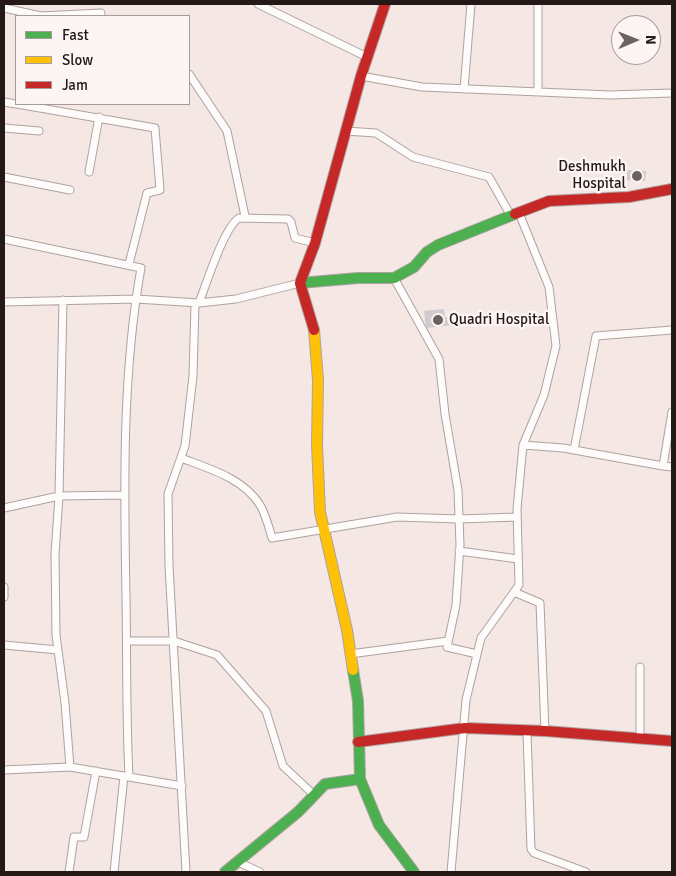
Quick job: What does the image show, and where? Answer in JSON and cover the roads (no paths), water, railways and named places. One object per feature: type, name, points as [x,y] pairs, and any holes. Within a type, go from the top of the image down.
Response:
[{"type":"main road","points":[[385,4],[360,76],[315,243],[300,283],[313,322],[318,380],[317,445],[320,512],[350,654],[358,702],[360,779],[379,825],[414,872]]},
{"type":"main road","points":[[300,283],[358,278],[394,278],[414,267],[427,252],[438,245],[549,201],[629,197],[672,189]]},
{"type":"main road","points":[[358,742],[465,728],[528,732],[545,731],[672,741]]},
{"type":"main road","points":[[225,872],[298,812],[313,794],[325,784],[360,779]]},
{"type":"street","points":[[258,4],[367,57]]},
{"type":"street","points":[[464,89],[471,4]]},
{"type":"street","points":[[538,4],[538,92]]},
{"type":"street","points":[[4,8],[36,15]]},
{"type":"street","points":[[61,15],[100,13]]},
{"type":"street","points":[[190,76],[227,131],[246,216]]},
{"type":"street","points":[[360,76],[422,87],[610,95],[672,93]]},
{"type":"street","points":[[23,105],[155,128],[160,190],[148,193],[129,264]]},
{"type":"street","points":[[89,172],[99,117]]},
{"type":"street","points":[[4,128],[39,131]]},
{"type":"street","points":[[345,131],[376,133],[413,156],[489,177],[515,215],[549,287],[556,346],[544,395],[523,445],[517,517],[518,585],[481,638],[466,700],[451,872]]},
{"type":"street","points":[[4,177],[70,190]]},
{"type":"street","points":[[186,872],[169,566],[168,494],[185,446],[193,376],[197,303],[218,252],[233,223],[246,216],[288,219],[291,222],[295,238],[315,243]]},
{"type":"street","points":[[4,239],[141,268],[136,299],[125,495],[126,777],[114,872]]},
{"type":"street","points":[[394,278],[439,359],[445,414],[458,490],[459,550],[456,605],[447,647],[477,654]]},
{"type":"street","points":[[4,302],[136,299],[197,303],[236,299],[300,283]]},
{"type":"street","points":[[63,300],[59,496],[55,554],[58,650],[66,703],[70,767]]},
{"type":"street","points":[[574,450],[596,336],[672,330]]},
{"type":"street","points":[[663,466],[672,415]]},
{"type":"street","points":[[523,445],[574,450],[672,467]]},
{"type":"street","points":[[181,458],[220,473],[249,489],[261,507],[272,538],[397,517],[459,519],[517,517]]},
{"type":"street","points":[[4,508],[59,496],[125,495]]},
{"type":"street","points":[[459,550],[518,559]]},
{"type":"street","points":[[4,587],[4,598]]},
{"type":"street","points":[[514,592],[540,603],[545,731]]},
{"type":"street","points":[[127,641],[174,641],[217,655],[266,711],[283,766],[313,794]]},
{"type":"street","points":[[350,654],[448,641]]},
{"type":"street","points":[[4,645],[58,650]]},
{"type":"street","points":[[640,667],[640,739]]},
{"type":"street","points":[[528,732],[530,849],[534,853],[586,872]]},
{"type":"street","points":[[4,770],[70,767],[182,786]]},
{"type":"street","points":[[69,872],[74,837],[84,837],[96,771]]},
{"type":"street","points":[[238,862],[260,872]]},
{"type":"place","name":"Deshmukh Hospital","points":[[637,176]]},
{"type":"place","name":"Quadri Hospital","points":[[438,320]]}]
